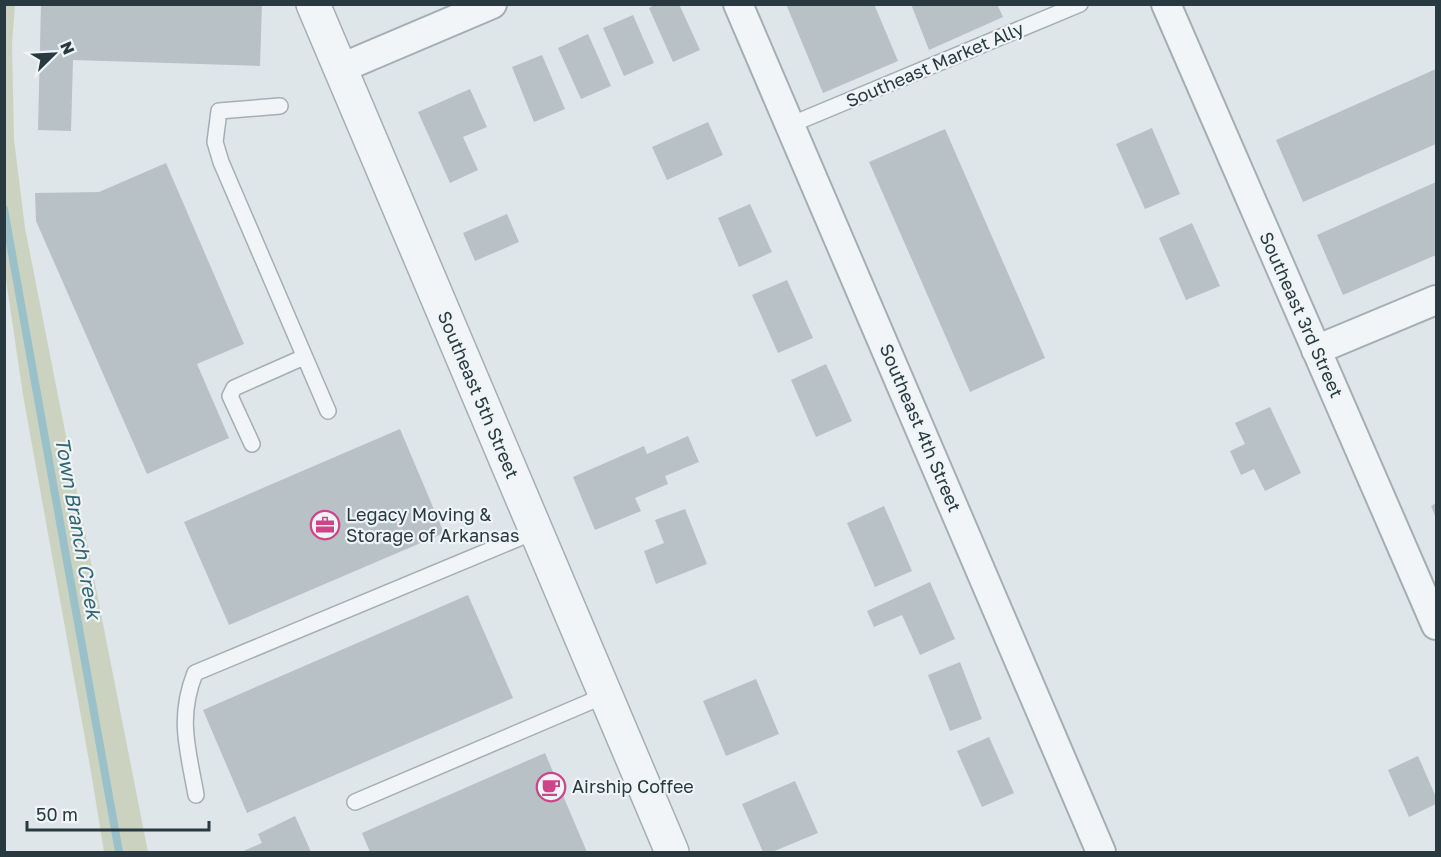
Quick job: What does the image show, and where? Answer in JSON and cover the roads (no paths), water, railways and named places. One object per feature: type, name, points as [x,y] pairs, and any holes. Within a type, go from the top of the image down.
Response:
[{"type":"street","name":"Southeast 5th Street","points":[[313,4],[672,852]]},
{"type":"street","points":[[339,69],[492,4]]},
{"type":"street","name":"Southeast 4th Street","points":[[738,4],[1101,852]]},
{"type":"street","name":"Southeast 3rd Street","points":[[1166,4],[1436,623]]},
{"type":"street","points":[[1316,350],[1437,300]]},
{"type":"lane","name":"Southeast Market Ally","points":[[790,125],[1080,4]]},
{"type":"lane","points":[[280,106],[219,111],[215,142],[221,162],[328,411]]},
{"type":"lane","points":[[252,444],[230,396],[234,388],[304,357]]},
{"type":"lane","points":[[196,795],[184,728],[188,693],[195,674],[536,531]]},
{"type":"lane","points":[[355,802],[606,695]]},
{"type":"waterway","name":"Town Branch Creek","points":[[4,209],[119,852]]},
{"type":"place","name":"Legacy Moving & Storage of Arkansas","points":[[325,525]]},
{"type":"place","name":"Airship Coffee","points":[[551,787]]}]
